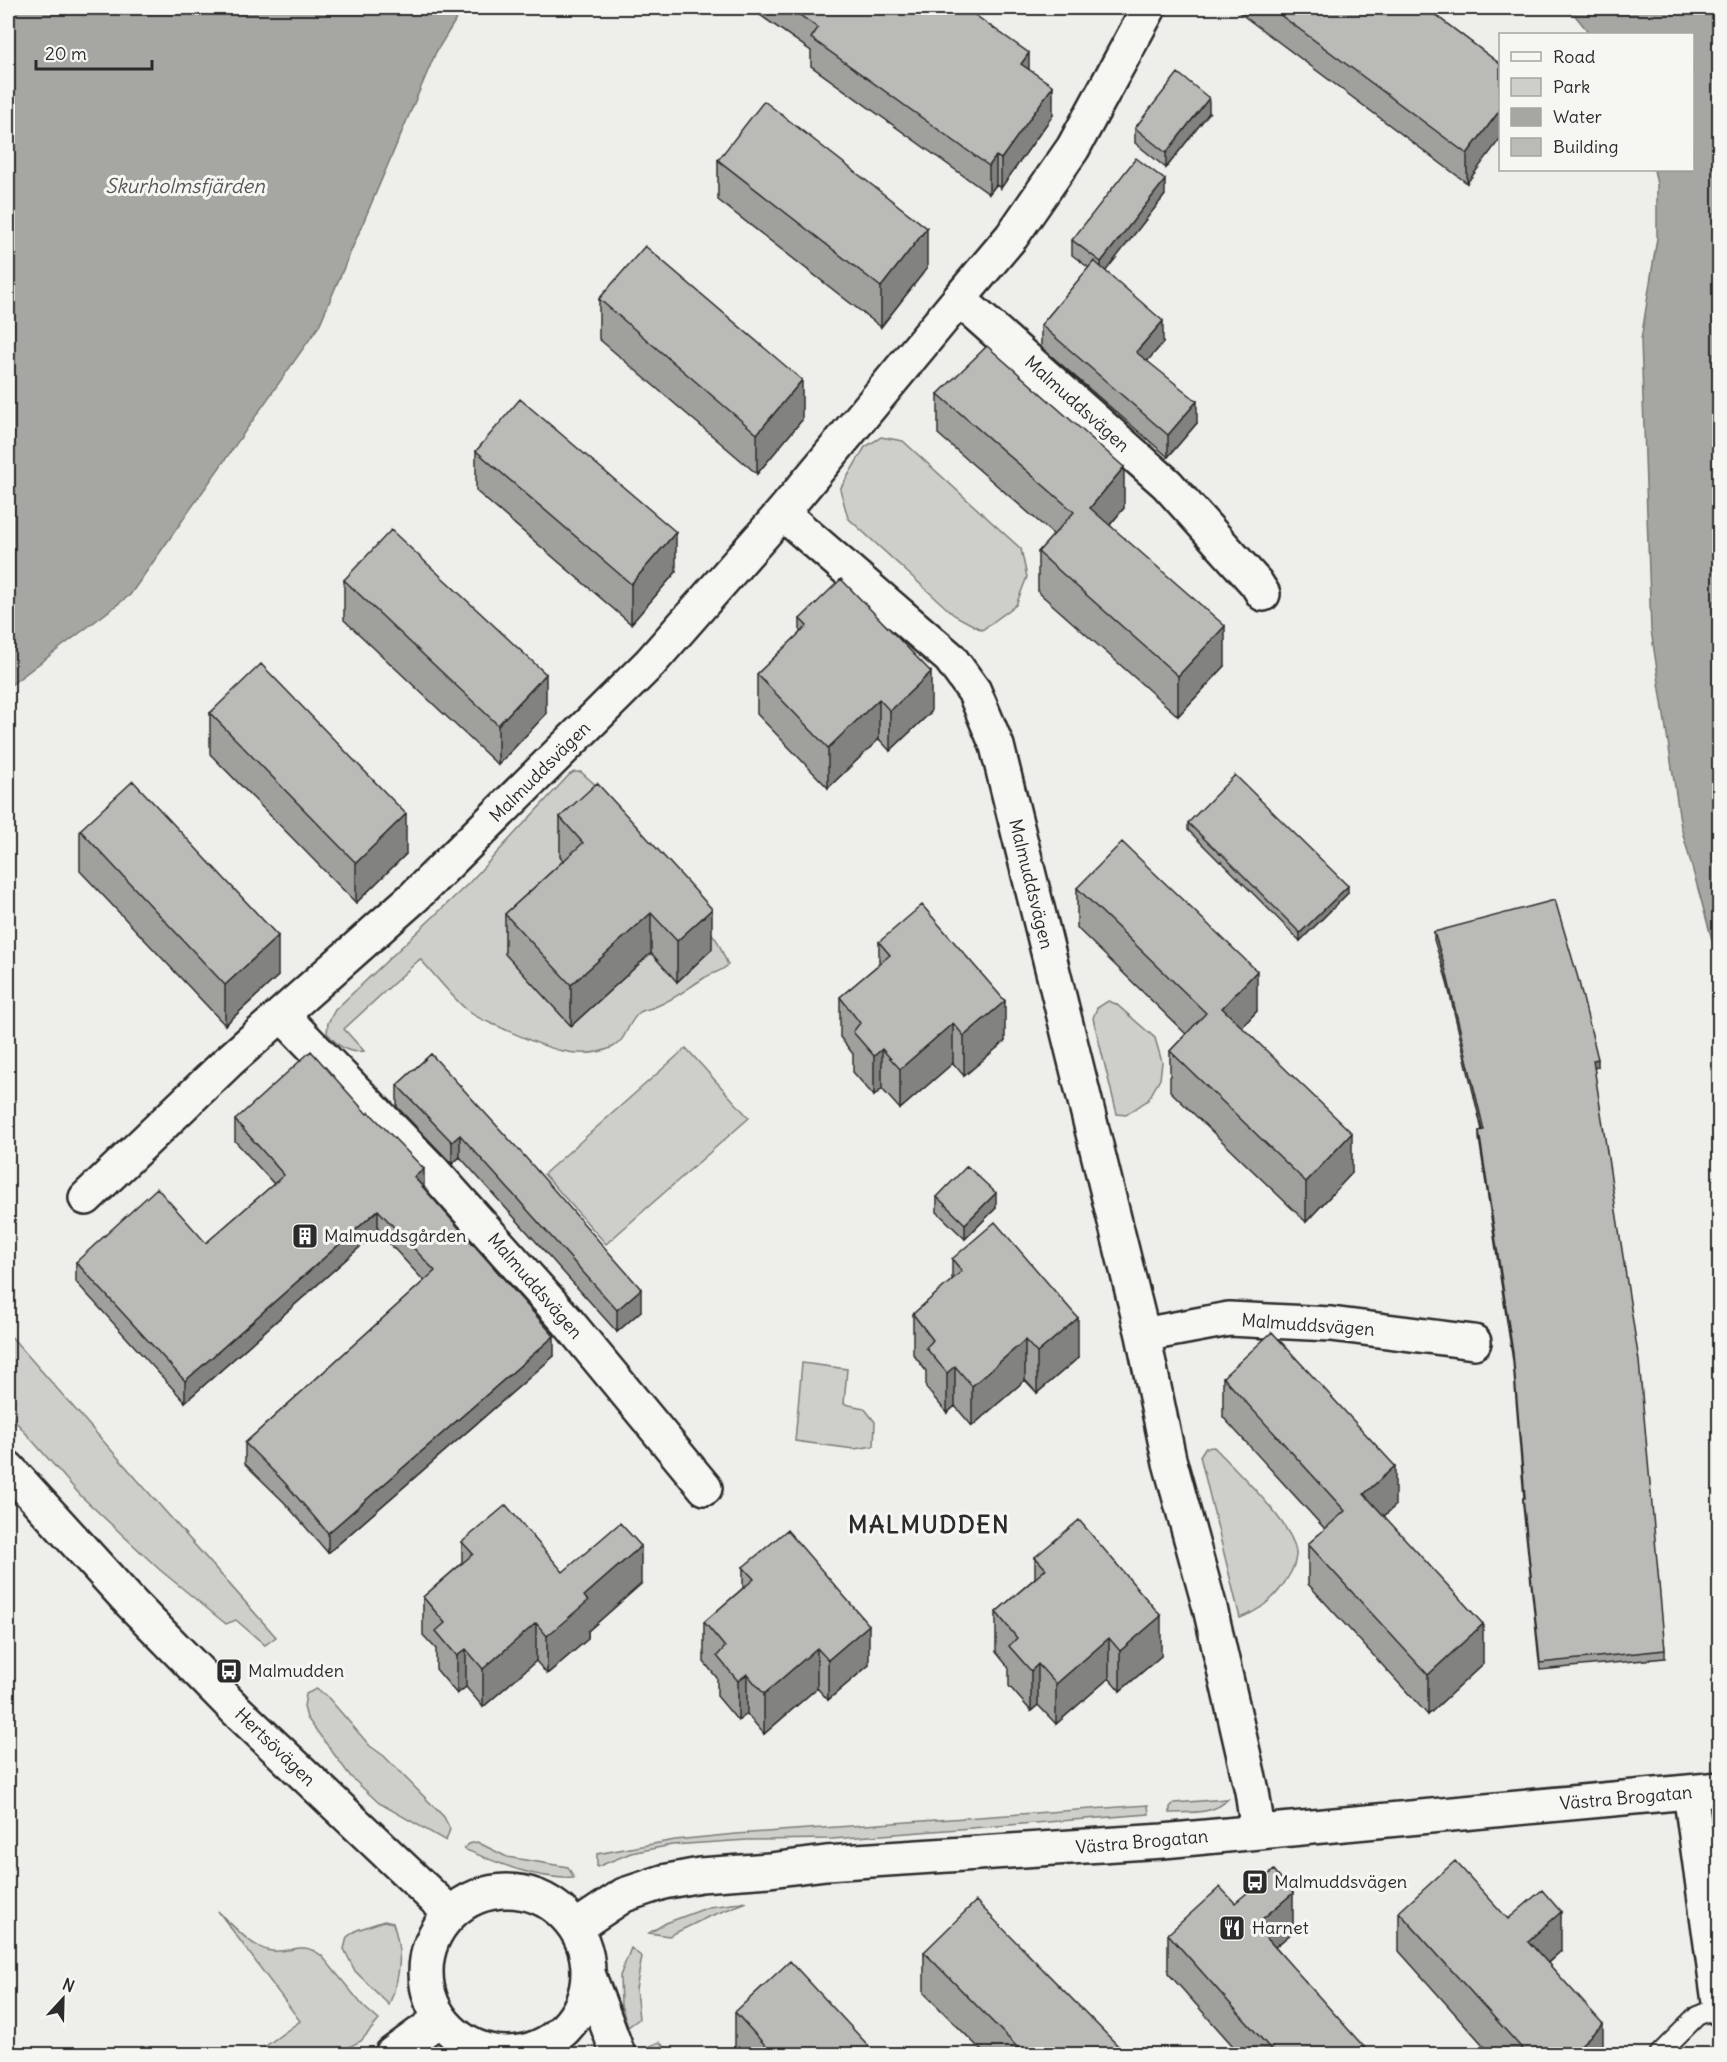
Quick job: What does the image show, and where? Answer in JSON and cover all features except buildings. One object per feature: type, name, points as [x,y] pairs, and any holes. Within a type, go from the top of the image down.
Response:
[{"type":"street","name":"Malmuddsvägen","points":[[86,1198],[230,1062],[414,897],[650,663],[782,513],[1012,236],[1073,148],[1149,8]]},
{"type":"street","name":"Malmuddsvägen","points":[[958,299],[1167,484],[1256,583],[1263,594]]},
{"type":"street","name":"Malmuddsvägen","points":[[782,513],[950,658],[974,691],[997,746],[1143,1335],[1169,1459],[1210,1608],[1252,1791],[1258,1832]]},
{"type":"street","name":"Malmuddsvägen","points":[[282,1015],[441,1180],[567,1321],[705,1488]]},
{"type":"street","name":"Malmuddsvägen","points":[[1143,1335],[1229,1319],[1331,1324],[1474,1342]]},
{"type":"street","name":"Hertsövägen","points":[[8,1468],[131,1603],[235,1709],[450,1913]]},
{"type":"street","name":"Västra Brogatan","points":[[576,1927],[624,1895],[663,1882],[700,1875],[826,1863],[1047,1849],[1258,1832],[1705,1790]]},
{"type":"street","points":[[1705,1790],[1719,2008]]},
{"type":"street","points":[[506,1890],[526,1892],[545,1899],[562,1911],[576,1927],[584,1942],[589,1976],[585,1998],[574,2018],[560,2035],[540,2046],[519,2053],[498,2054],[465,2042],[440,2019],[429,1998],[425,1976],[427,1953],[436,1931],[450,1913],[466,1901],[485,1893],[506,1890]]},
{"type":"street","points":[[589,1976],[618,2055]]},
{"type":"street","points":[[392,2055],[440,2019]]},
{"type":"lane","points":[[1659,2055],[1697,2016],[1719,2008]]},
{"type":"green space","points":[[881,437],[903,441],[1021,549],[1027,577],[1016,605],[982,630],[954,615],[848,518],[840,489],[865,447]]},
{"type":"green space","points":[[574,772],[581,772],[610,798],[583,883],[571,1025],[651,953],[677,981],[712,949],[677,910],[698,914],[718,942],[728,965],[670,1000],[640,1012],[618,1044],[599,1052],[585,1053],[557,1050],[475,1016],[455,998],[420,959],[344,1029],[364,1051],[348,1050],[335,1042],[327,1033],[328,1023],[335,1010],[469,883]]},
{"type":"green space","points":[[1108,1001],[1116,1004],[1155,1038],[1162,1062],[1160,1079],[1148,1100],[1126,1115],[1117,1114],[1093,1018],[1097,1008]]},
{"type":"green space","points":[[686,1048],[749,1118],[606,1244],[544,1174]]},
{"type":"green space","points":[[8,1333],[276,1637],[265,1645],[236,1620],[226,1624],[160,1570],[81,1496],[8,1413]]},
{"type":"green space","points":[[802,1363],[847,1369],[844,1404],[864,1408],[875,1422],[874,1446],[854,1449],[795,1441]]},
{"type":"green space","points":[[1214,1447],[1276,1515],[1294,1544],[1296,1556],[1289,1575],[1274,1596],[1252,1613],[1240,1618],[1200,1456],[1205,1448]]},
{"type":"green space","points":[[316,1689],[326,1695],[370,1746],[384,1756],[444,1817],[450,1829],[446,1841],[379,1803],[351,1777],[307,1718],[304,1707],[306,1694]]},
{"type":"green space","points":[[1228,1799],[1209,1810],[1170,1813],[1170,1807],[1174,1803]]},
{"type":"green space","points":[[1148,1805],[1149,1814],[832,1839],[747,1840],[672,1845],[631,1853],[597,1867],[597,1854],[675,1840]]},
{"type":"green space","points":[[477,1842],[507,1857],[568,1867],[574,1878],[532,1873],[464,1849],[469,1844]]},
{"type":"green space","points":[[747,1902],[708,1917],[669,1936],[649,1933],[666,1923],[709,1907]]},
{"type":"green space","points":[[218,1911],[243,1935],[265,1949],[279,1951],[302,1948],[315,1951],[322,1956],[364,2007],[379,2020],[361,2041],[335,2054],[255,2054],[300,2021]]},
{"type":"green space","points":[[384,1921],[393,1923],[399,1954],[398,1974],[389,2005],[355,1971],[344,1949],[347,1937],[357,1930]]},
{"type":"green space","points":[[631,1948],[642,1957],[636,1989],[639,2019],[628,2027],[621,2005],[620,1976]]},
{"type":"green space","points":[[659,2042],[673,2054],[644,2054],[640,2050]]},
{"type":"water","name":"Skurholmsfjärden","points":[[8,8],[463,8],[436,52],[319,326],[130,595],[8,687]]},
{"type":"water","points":[[1569,8],[1719,8],[1719,965],[1681,827],[1651,630],[1641,340],[1657,238],[1657,184],[1654,171],[1694,171],[1694,33],[1589,33]]},
{"type":"place","name":"Malmuddsgården","points":[[305,1236]]},
{"type":"place","name":"Malmudden","points":[[229,1671]]},
{"type":"place","name":"Malmuddsvägen","points":[[1255,1882]]},
{"type":"place","name":"Harnet","points":[[1232,1928]]},
{"type":"district","name":"MALMUDDEN","points":[[929,1525]]}]
